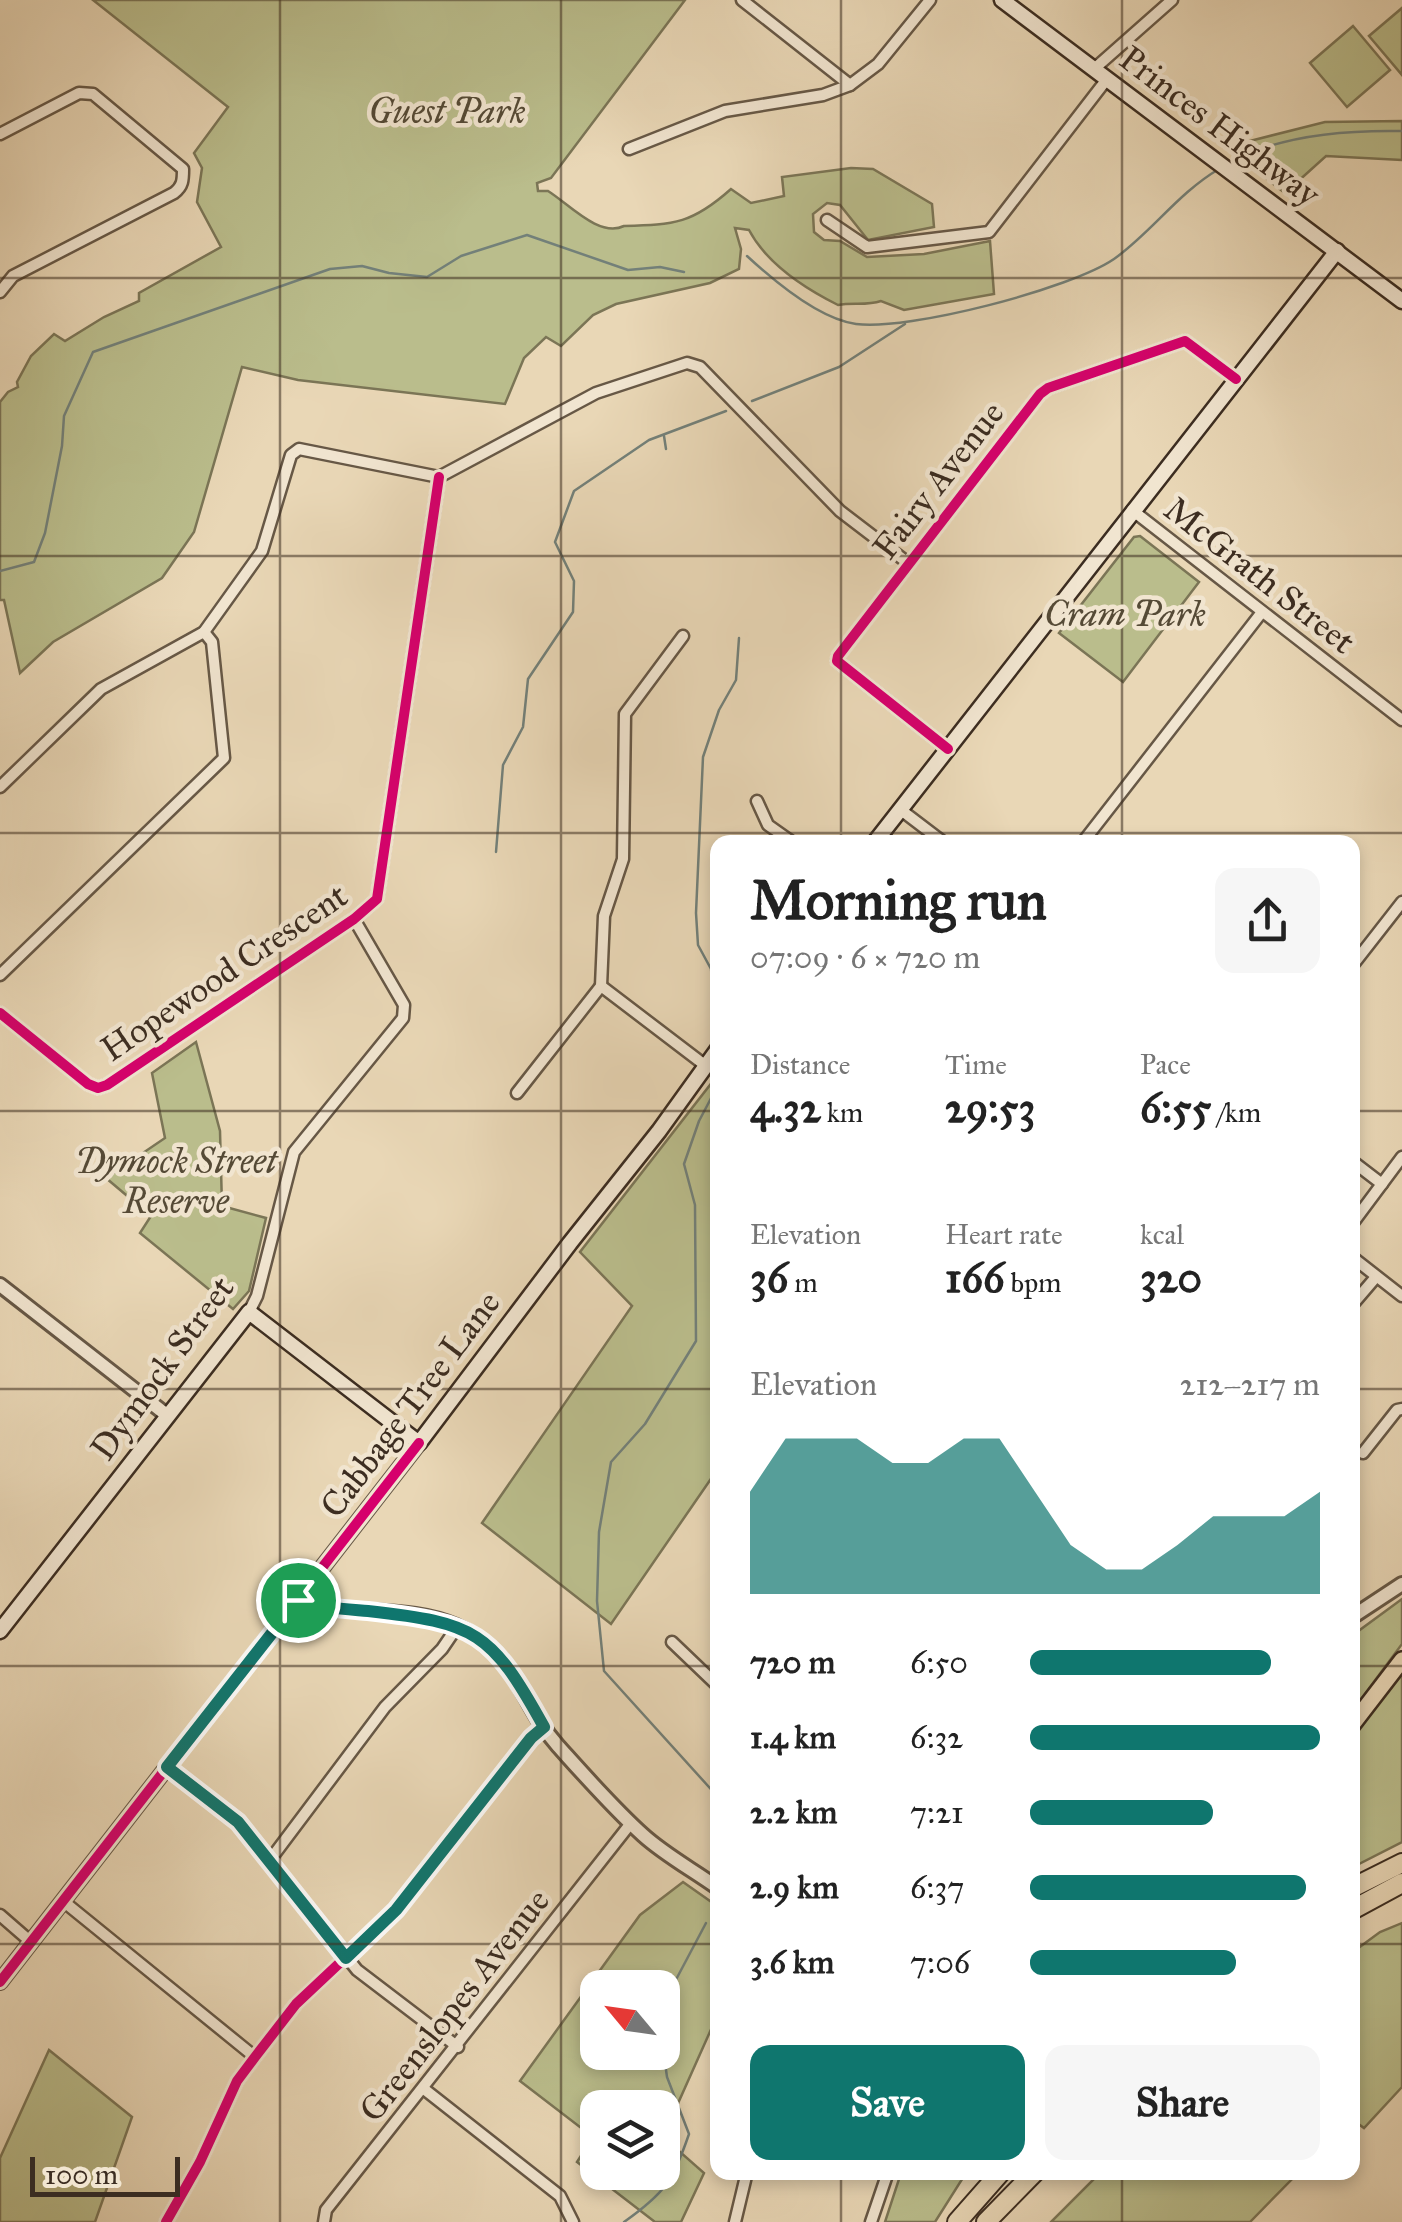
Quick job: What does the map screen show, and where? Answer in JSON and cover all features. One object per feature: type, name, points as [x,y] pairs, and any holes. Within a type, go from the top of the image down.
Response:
[{"type":"highway","points":[[1360,1883],[1398,1872]]},
{"type":"highway","points":[[1360,1903],[1398,1872]]},
{"type":"highway","points":[[958,2222],[994,2180]]},
{"type":"highway","points":[[978,2222],[1017,2180]]},
{"type":"highway","points":[[986,2222],[1027,2180]]},
{"type":"main road","name":"Princes Highway","points":[[1002,0],[1402,301]]},
{"type":"main road","points":[[881,835],[1337,251]]},
{"type":"main road","name":"Cabbage Tree Lane","points":[[419,1443],[710,1060]]},
{"type":"main road","points":[[249,1312],[419,1443]]},
{"type":"main road","name":"Dymock Street","points":[[1,1631],[249,1312]]},
{"type":"main road","points":[[1360,1715],[1402,1660]]},
{"type":"street","points":[[742,0],[850,85]]},
{"type":"street","points":[[629,149],[725,111],[823,94],[850,85],[878,64],[930,0]]},
{"type":"street","points":[[1094,69],[1172,0]]},
{"type":"street","points":[[828,220],[867,248],[989,232],[1107,79]]},
{"type":"street","points":[[0,134],[79,93],[92,94],[183,170],[184,180],[174,194],[13,276],[0,292]]},
{"type":"street","name":"Fairy Avenue","points":[[948,750],[837,661],[908,563],[1044,391],[1185,342],[1236,379]]},
{"type":"street","points":[[0,786],[101,689],[204,632],[262,551],[291,455],[299,450],[439,478],[596,394],[687,363],[700,367],[840,510],[908,563]]},
{"type":"street","name":"Hopewood Crescent","points":[[0,1013],[98,1088],[354,920],[377,899],[439,478]]},
{"type":"street","name":"McGrath Street","points":[[1132,510],[1402,720]]},
{"type":"street","points":[[1088,835],[1262,612]]},
{"type":"street","points":[[0,975],[224,758],[212,642],[204,632]]},
{"type":"street","points":[[517,1093],[600,986],[604,916],[623,859],[625,714],[683,636]]},
{"type":"street","points":[[758,801],[768,824],[783,835]]},
{"type":"street","points":[[901,810],[934,835]]},
{"type":"street","points":[[1360,956],[1402,902]]},
{"type":"street","name":"Dymock Street","points":[[249,1312],[257,1296],[294,1152],[403,1018],[404,1005],[354,920]]},
{"type":"street","points":[[600,986],[706,1066]]},
{"type":"street","points":[[1360,1213],[1402,1157]]},
{"type":"street","points":[[1360,1167],[1382,1184]]},
{"type":"street","points":[[1360,1264],[1402,1296]]},
{"type":"street","points":[[1360,1296],[1376,1277]]},
{"type":"street","points":[[0,1285],[168,1416]]},
{"type":"street","points":[[1363,1453],[1402,1409]]},
{"type":"street","name":"Cabbage Tree Lane","points":[[0,1982],[419,1443]]},
{"type":"street","points":[[1360,1612],[1402,1584]]},
{"type":"street","points":[[298,1600],[431,1618],[457,1627],[490,1647],[504,1660],[544,1727],[631,1823],[710,1882]]},
{"type":"street","points":[[270,1860],[385,1707],[442,1649],[457,1627]]},
{"type":"street","points":[[672,1642],[710,1678]]},
{"type":"street","points":[[166,2222],[200,2162],[237,2081],[255,2056],[296,2004],[396,1910],[531,1738],[544,1727]]},
{"type":"street","points":[[167,1767],[238,1822],[357,1970],[458,2047]]},
{"type":"street","name":"Greenslopes Avenue","points":[[324,2222],[326,2210],[631,1823]]},
{"type":"street","points":[[63,1902],[255,2056]]},
{"type":"street","points":[[0,1915],[31,1942]]},
{"type":"street","points":[[424,2089],[560,2196],[573,2222]]},
{"type":"street","points":[[735,2222],[745,2180]]},
{"type":"street","points":[[871,2222],[885,2180]]},
{"type":"green space","name":"Guest Park","points":[[93,0],[685,0],[551,178],[537,183],[538,191],[548,191],[595,224],[614,228],[682,220],[705,209],[731,189],[751,203],[784,196],[782,177],[873,169],[932,204],[934,227],[868,240],[840,205],[827,203],[813,214],[814,232],[867,257],[924,254],[990,241],[994,294],[904,310],[881,301],[838,305],[788,274],[766,254],[749,230],[735,228],[741,249],[739,269],[710,283],[616,304],[593,315],[561,346],[546,337],[524,358],[505,404],[298,380],[242,367],[194,532],[162,578],[53,642],[20,673],[4,600],[0,600],[0,402],[18,387],[31,356],[54,334],[65,341],[139,301],[139,293],[221,247],[197,202],[202,168],[194,153],[228,107]]},
{"type":"green space","points":[[1402,8],[1402,75],[1369,36]]},
{"type":"green space","points":[[1353,26],[1390,70],[1347,107],[1310,63]]},
{"type":"green space","points":[[1402,121],[1402,160],[1326,156],[1285,193],[1226,147],[1325,122]]},
{"type":"green space","name":"Cram Park","points":[[1140,536],[1199,582],[1123,682],[1059,633],[1134,537]]},
{"type":"green space","name":"Dymock Street Reserve","points":[[196,1042],[220,1131],[222,1206],[266,1218],[249,1291],[233,1309],[140,1233],[151,1216],[106,1178],[165,1138],[152,1073]]},
{"type":"green space","points":[[710,1085],[710,1480],[611,1624],[482,1523],[632,1306],[580,1252]]},
{"type":"green space","points":[[1402,1599],[1402,1644],[1360,1701],[1360,1630]]},
{"type":"green space","points":[[1402,1669],[1402,1842],[1360,1863],[1360,1723]]},
{"type":"green space","points":[[683,1882],[710,1901],[710,2032],[680,2099],[680,2090],[580,2090],[580,2127],[520,2081],[580,1998],[580,2070],[680,2070],[680,1970],[600,1970],[640,1915]]},
{"type":"green space","points":[[1402,1923],[1402,2087],[1364,2128],[1360,2125],[1360,1947],[1380,1932]]},
{"type":"green space","points":[[49,2050],[132,2117],[95,2222],[0,2222],[0,2158]]},
{"type":"green space","points":[[680,2152],[704,2173],[681,2222],[655,2222],[613,2190],[680,2190]]},
{"type":"green space","points":[[898,2180],[962,2180],[935,2222],[885,2222]]},
{"type":"green space","points":[[1092,2180],[1291,2180],[1250,2222],[1051,2222]]},
{"type":"waterway","points":[[1230,163],[1291,140],[1402,131]]},
{"type":"waterway","points":[[747,256],[797,297],[842,321],[912,321],[1027,295],[1092,271],[1127,249],[1190,190],[1219,169]]},
{"type":"waterway","points":[[0,571],[34,562],[45,533],[64,416],[93,352],[330,269],[362,266],[427,277],[461,256],[527,235],[628,270],[660,267],[684,272]]},
{"type":"waterway","points":[[752,401],[839,367],[905,324]]},
{"type":"waterway","points":[[496,852],[503,765],[523,727],[528,679],[573,612],[574,581],[555,542],[574,491],[649,440],[726,411]]},
{"type":"waterway","points":[[664,436],[666,449]]},
{"type":"waterway","points":[[710,967],[698,945],[696,913],[703,757],[719,710],[736,680],[739,638]]},
{"type":"waterway","points":[[710,1100],[684,1164],[695,1205],[696,1341],[645,1424],[611,1462],[599,1532],[597,1601],[604,1671],[710,1788]]},
{"type":"waterway","points":[[680,1972],[706,1923]]},
{"type":"waterway","points":[[624,2222],[666,2185],[689,2134],[666,2070]]},
{"type":"cycle path","points":[[948,749],[837,661],[838,656],[1040,394],[1185,341],[1236,379]]},
{"type":"cycle path","points":[[0,1013],[98,1088],[354,919],[377,899],[439,477]]},
{"type":"cycle path","points":[[0,1982],[419,1443]]},
{"type":"cycle path","points":[[166,2222],[200,2162],[237,2081],[255,2057],[296,2004],[396,1910],[531,1737],[544,1727]]},
{"type":"route","points":[[298,1600],[431,1618],[475,1636],[504,1660],[544,1727],[531,1738],[396,1910],[346,1958],[238,1822],[167,1767],[298,1600]]}]
